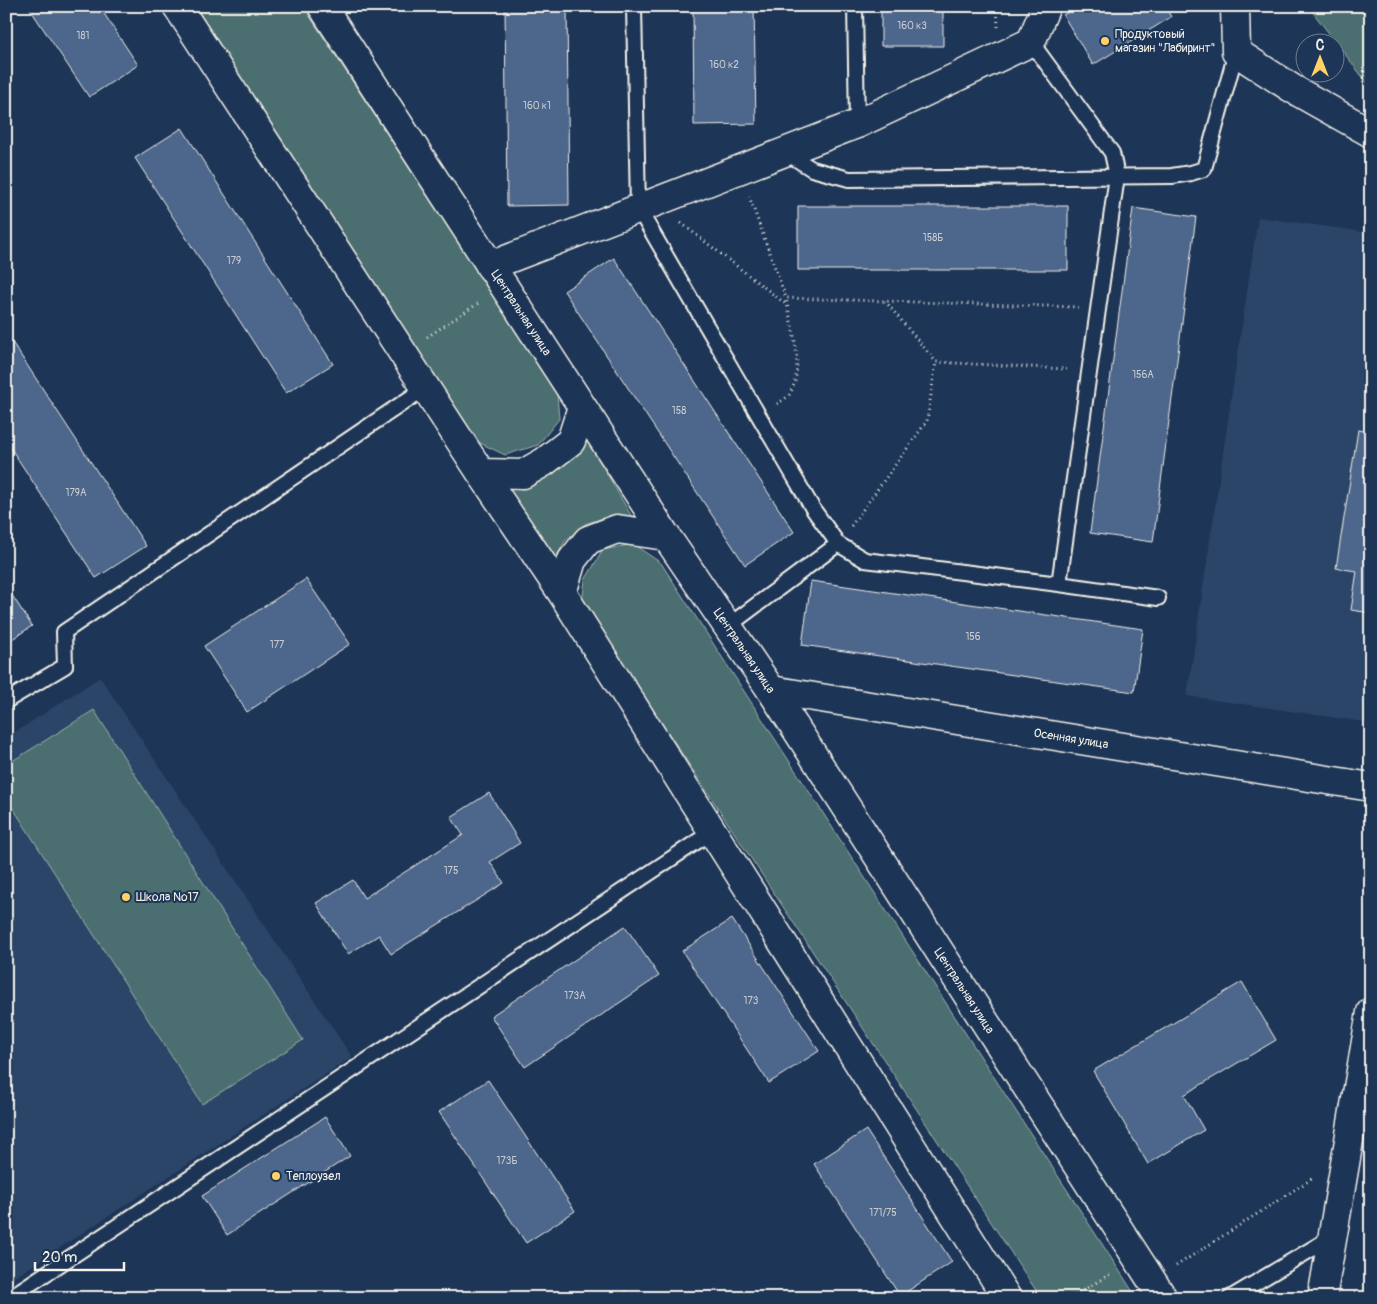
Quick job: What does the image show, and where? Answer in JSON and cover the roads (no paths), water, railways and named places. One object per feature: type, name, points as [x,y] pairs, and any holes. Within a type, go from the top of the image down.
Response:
[{"type":"street","points":[[177,6],[425,388],[562,593],[1007,1298]]},
{"type":"street","name":"Центральная улица","points":[[322,6],[666,536],[770,690],[1163,1298]]},
{"type":"street","points":[[497,276],[646,205],[857,124],[1030,42],[1046,6]]},
{"type":"street","points":[[1235,6],[1236,52],[1293,89],[1371,134]]},
{"type":"street","points":[[481,473],[523,474],[544,462],[571,441],[582,407]]},
{"type":"street","points":[[562,593],[572,560],[588,540],[617,529],[666,536]]},
{"type":"street","name":"Осенняя улица","points":[[770,690],[1371,787]]},
{"type":"street","points":[[1322,1298],[1371,1012]]},
{"type":"lane","points":[[634,6],[646,205],[759,417],[813,509],[838,544],[865,560],[1158,598]]},
{"type":"lane","points":[[855,6],[857,124]]},
{"type":"lane","points":[[1030,42],[1112,153],[1117,176],[1059,584]]},
{"type":"lane","points":[[784,152],[812,169],[849,179],[1172,176],[1192,173],[1204,169],[1236,52]]},
{"type":"lane","points":[[6,701],[65,666],[64,632],[425,388]]},
{"type":"lane","points":[[727,627],[838,544]]},
{"type":"lane","points":[[9,1298],[713,831]]},
{"type":"lane","points":[[1230,1298],[1332,1237]]},
{"type":"place","name":"Продуктовый магазин \"Лабиринт\"","points":[[1105,41]]},
{"type":"place","name":"Школа №17","points":[[126,897]]},
{"type":"place","name":"Теплоузел","points":[[276,1176]]}]
